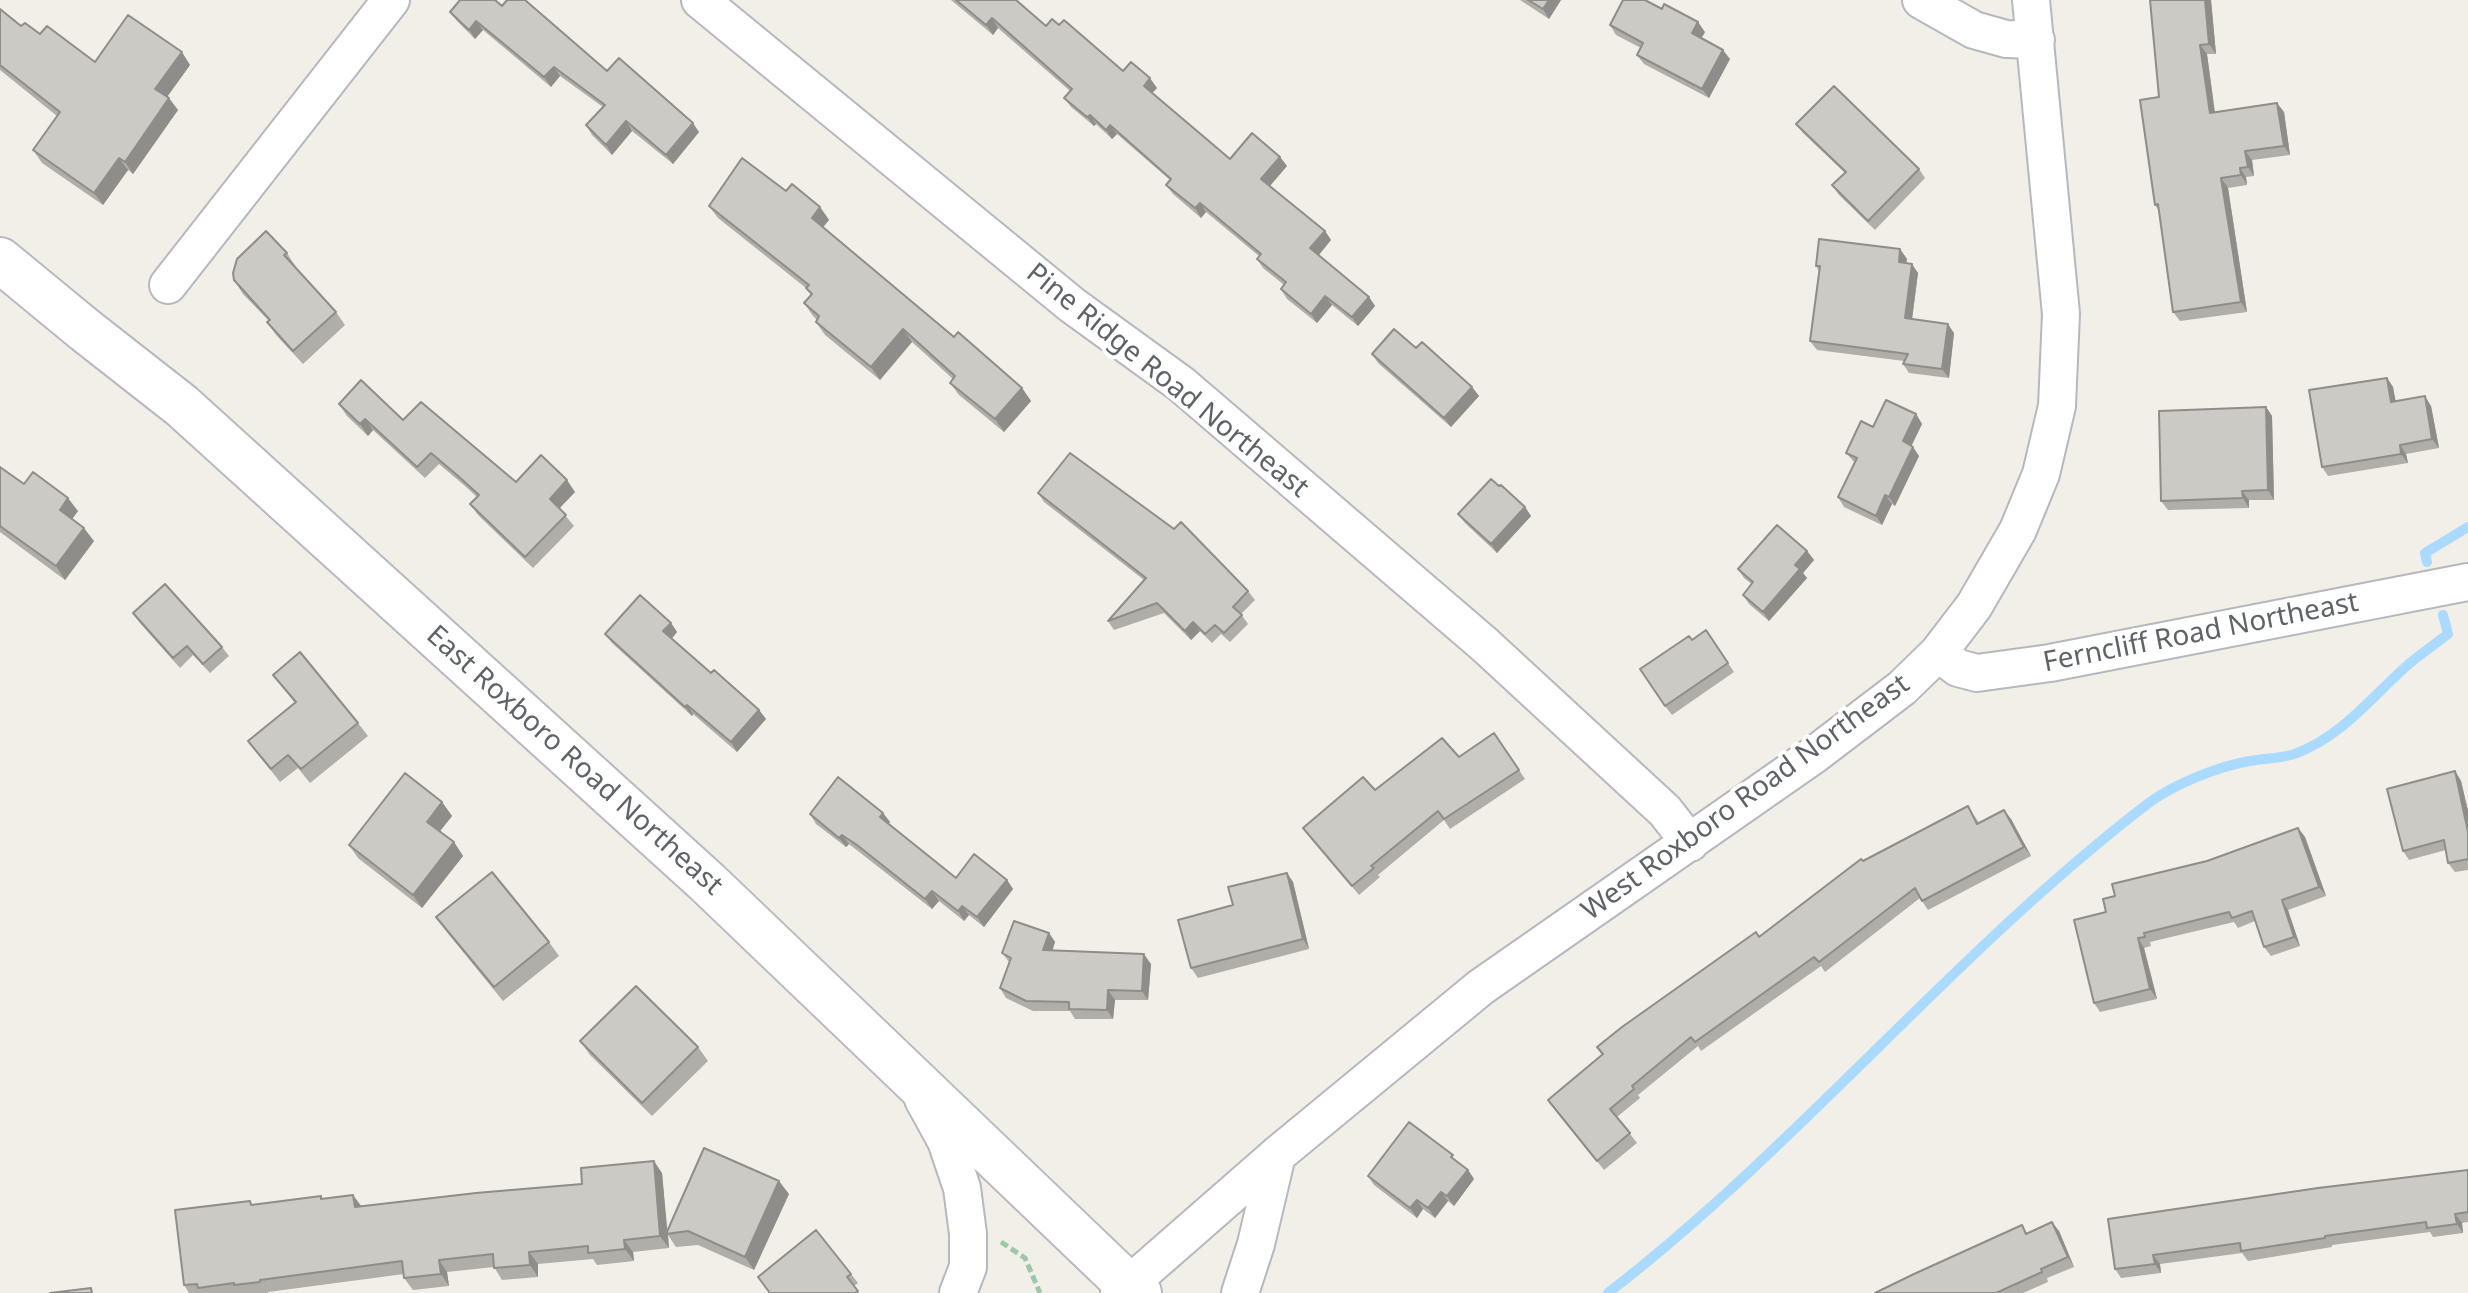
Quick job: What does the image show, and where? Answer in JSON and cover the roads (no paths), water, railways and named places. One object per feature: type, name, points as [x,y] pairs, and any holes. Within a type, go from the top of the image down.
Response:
[{"type":"main road","name":"East Roxboro Road Northeast","points":[[0,260],[182,406],[708,883],[910,1077],[1122,1291]]},
{"type":"street","points":[[168,285],[391,0]]},
{"type":"street","name":"Pine Ridge Road Northeast","points":[[700,0],[1072,305],[1181,384],[1484,644],[1665,811],[1690,843]]},
{"type":"street","points":[[1921,0],[1974,30],[2006,39],[2036,40]]},
{"type":"street","name":"West Roxboro Road Northeast","points":[[1122,1291],[1277,1155],[1481,987],[1827,746],[1902,688],[1938,653],[1974,606],[2018,530],[2041,474],[2057,406],[2061,314],[2031,0]]},
{"type":"street","name":"Ferncliff Road Northeast","points":[[1938,653],[1958,668],[1977,673],[2050,663],[2468,582]]},
{"type":"street","points":[[910,1077],[946,1141],[962,1188],[968,1234],[968,1267],[958,1293]]},
{"type":"street","points":[[1240,1293],[1256,1244],[1277,1155]]},
{"type":"waterway","points":[[2427,562],[2425,553],[2468,527]]},
{"type":"waterway","points":[[1608,1293],[1747,1174],[1944,983],[2079,859],[2150,802],[2184,782],[2238,763],[2292,755],[2329,736],[2410,663],[2448,634],[2443,615]]}]
